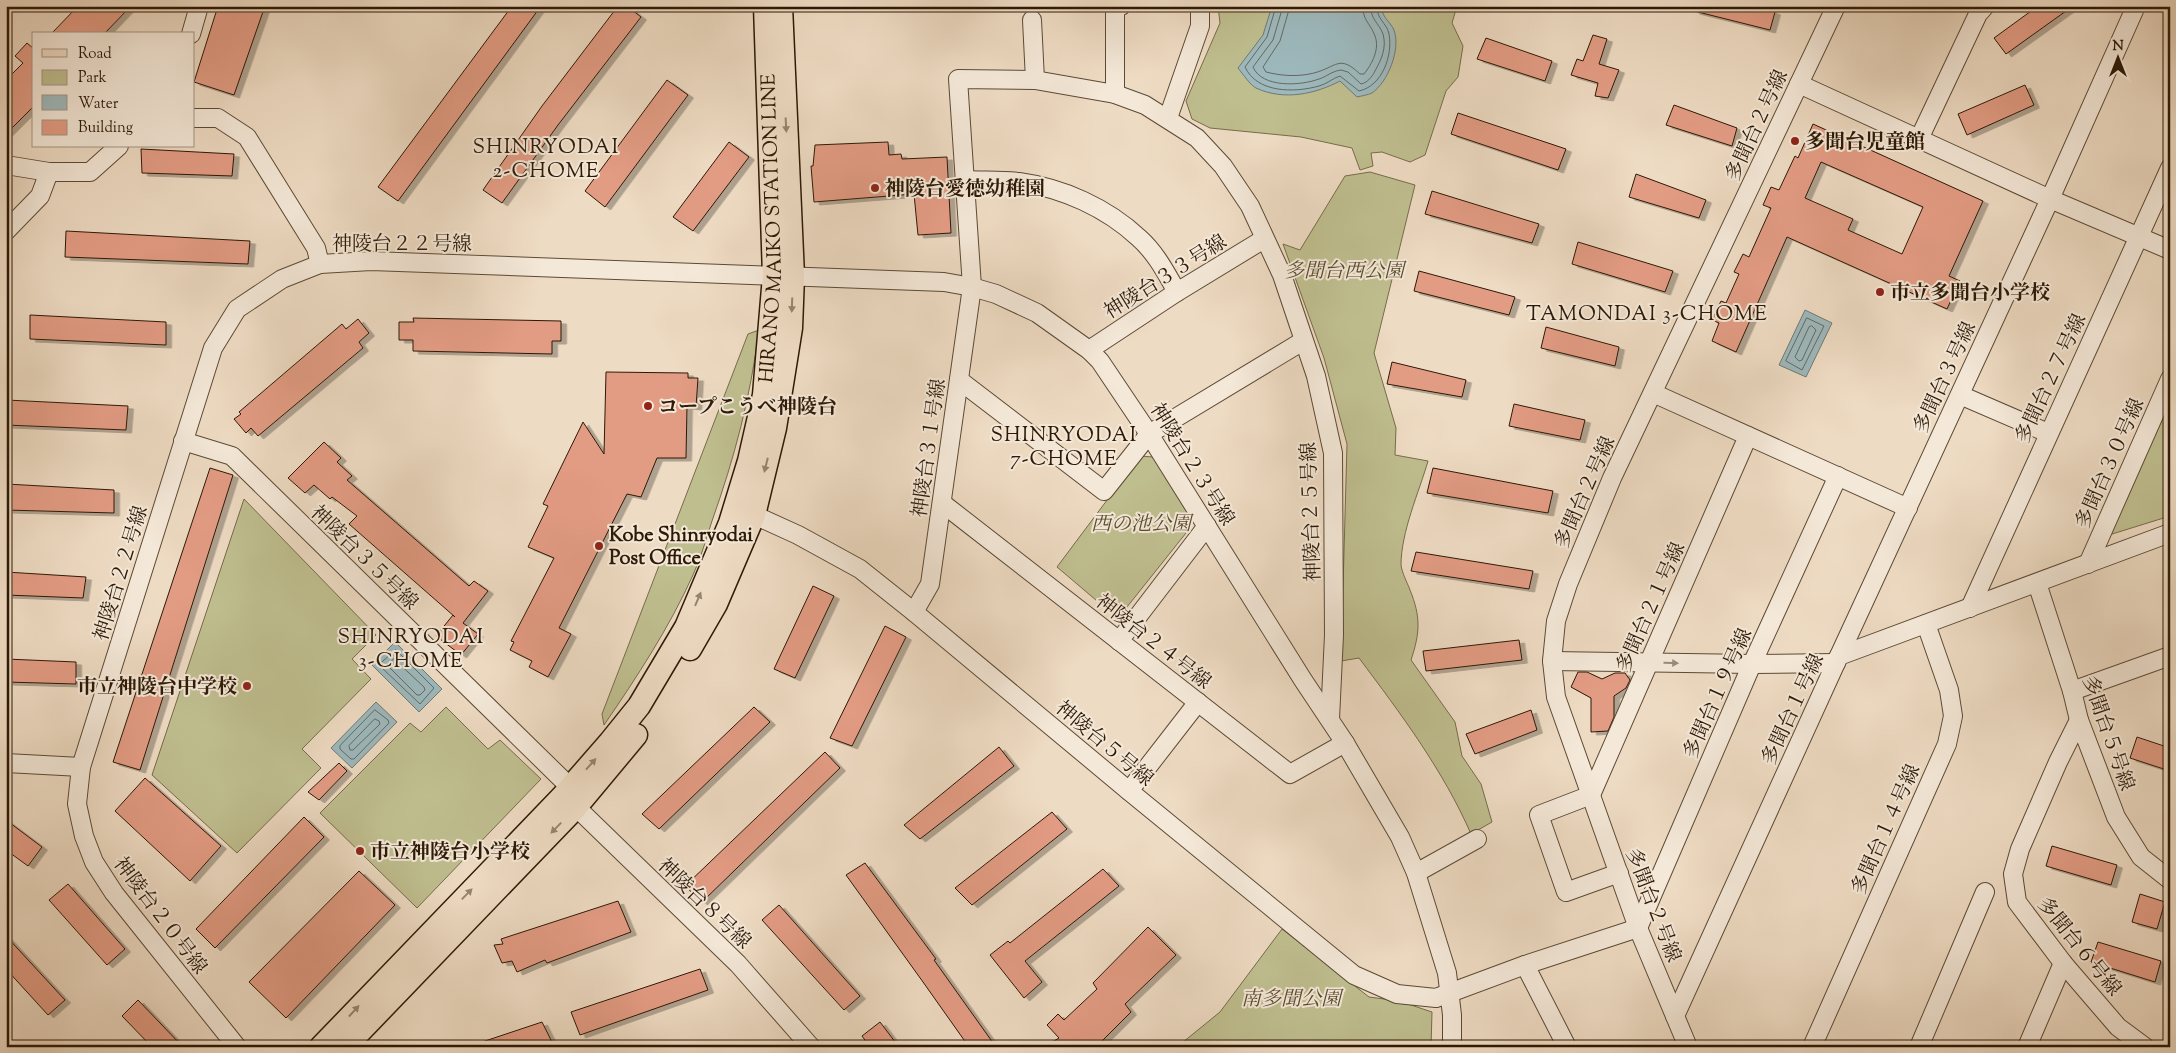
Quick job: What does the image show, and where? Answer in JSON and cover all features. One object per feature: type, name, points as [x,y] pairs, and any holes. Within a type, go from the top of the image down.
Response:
[{"type":"main road","name":"HIRANO MAIKO STATION LINE","points":[[321,1047],[569,797],[640,729],[716,604],[744,513],[775,428],[791,328],[784,276],[764,6]]},
{"type":"main road","name":"HIRANO MAIKO STATION LINE","points":[[781,6],[784,276]]},
{"type":"main road","name":"HIRANO MAIKO STATION LINE","points":[[345,1047],[569,797]]},
{"type":"street","points":[[192,32],[199,6]]},
{"type":"street","points":[[1114,94],[1116,8],[1121,6]]},
{"type":"street","points":[[1168,118],[1200,26],[1200,6]]},
{"type":"street","name":"多聞台２号線","points":[[1675,1016],[1638,928],[1556,698],[1552,661],[1556,621],[1568,584],[1612,478],[1836,6]]},
{"type":"street","points":[[1919,139],[1978,14],[1985,6]]},
{"type":"street","name":"多聞台３号線","points":[[1837,659],[1960,396],[2136,6]]},
{"type":"street","points":[[1032,20],[1035,80]]},
{"type":"street","name":"神陵台２５号線","points":[[958,80],[1035,80],[1114,94],[1145,105],[1197,138],[1223,166],[1250,206],[1282,275],[1316,376],[1333,453],[1334,614],[1330,719]]},
{"type":"street","name":"神陵台３１号線","points":[[914,612],[930,584],[972,287],[958,80]]},
{"type":"street","points":[[1799,84],[2050,199],[2170,250]]},
{"type":"street","points":[[195,118],[218,118],[247,137],[316,248],[320,264]]},
{"type":"street","points":[[6,166],[49,172],[90,172],[117,148]]},
{"type":"street","name":"多聞台２７号線","points":[[1970,608],[2170,168]]},
{"type":"street","points":[[6,231],[40,196],[49,172]]},
{"type":"street","points":[[965,180],[1018,182],[1066,192],[1106,212],[1140,238],[1160,262],[1177,292]]},
{"type":"street","name":"神陵台３３号線","points":[[1089,350],[1177,292],[1264,239]]},
{"type":"street","name":"神陵台２２号線","points":[[81,767],[213,348],[237,309],[282,279],[320,264],[371,261],[784,276]]},
{"type":"street","name":"神陵台２３号線","points":[[784,276],[944,282],[972,287],[996,294],[1037,313],[1089,350],[1100,361],[1149,434],[1303,680],[1330,719],[1400,838],[1416,873],[1447,973],[1452,1015],[1452,1047]]},
{"type":"street","points":[[959,380],[1104,491],[1149,434],[1303,341]]},
{"type":"street","name":"多聞台３０号線","points":[[2088,564],[2170,379]]},
{"type":"street","points":[[1653,393],[1908,508]]},
{"type":"street","points":[[1960,396],[2048,433]]},
{"type":"street","name":"多聞台２１号線","points":[[1591,795],[1748,436]]},
{"type":"street","name":"神陵台３５号線","points":[[183,441],[232,456],[569,797]]},
{"type":"street","name":"多聞台１９号線","points":[[1638,928],[1752,664],[1838,476]]},
{"type":"street","name":"神陵台２４号線","points":[[942,503],[1290,774],[1345,743]]},
{"type":"street","name":"神陵台５号線","points":[[744,513],[798,535],[860,569],[1354,975],[1397,994],[1436,998],[1638,928]]},
{"type":"street","points":[[1119,641],[1206,526]]},
{"type":"street","name":"多聞台１号線","points":[[1675,1016],[1837,659],[2170,534]]},
{"type":"street","name":"多聞台５号線","points":[[2036,583],[2072,692],[2079,720],[2116,818],[2141,857],[2170,880]]},
{"type":"street","name":"多聞台１４号線","points":[[1812,1047],[1947,744],[1953,716],[1949,690],[1926,624]]},
{"type":"street","points":[[2072,692],[2170,656]]},
{"type":"street","points":[[1552,661],[1752,664],[1837,659]]},
{"type":"street","points":[[1129,791],[1198,702]]},
{"type":"street","name":"多聞台６号線","points":[[2079,720],[2058,762],[2020,849],[2013,874],[2017,902],[2064,963],[2118,1027],[2136,1044]]},
{"type":"street","points":[[6,763],[81,767]]},
{"type":"street","name":"神陵台２０号線","points":[[81,767],[77,804],[84,836],[94,862],[114,893],[236,1047]]},
{"type":"street","points":[[1591,795],[1539,815],[1566,892],[1619,873]]},
{"type":"street","name":"神陵台８号線","points":[[569,797],[738,964],[811,1047]]},
{"type":"street","points":[[1416,873],[1477,840]]},
{"type":"street","points":[[1919,1047],[1985,892]]},
{"type":"street","points":[[2027,1047],[2064,963]]},
{"type":"street","points":[[1525,966],[1568,1047]]},
{"type":"street","points":[[1675,1016],[1688,1047]]},
{"type":"green space","points":[[1218,6],[1457,6],[1452,23],[1463,46],[1458,77],[1446,91],[1425,155],[1410,162],[1382,152],[1371,153],[1373,166],[1360,170],[1352,148],[1301,137],[1210,128],[1192,119],[1186,101],[1220,23]]},
{"type":"green space","name":"多聞台西公園","points":[[1370,172],[1415,185],[1374,353],[1396,428],[1395,455],[1428,461],[1407,526],[1402,552],[1401,565],[1403,574],[1414,600],[1418,617],[1418,633],[1411,660],[1455,722],[1462,756],[1481,784],[1492,822],[1471,834],[1448,787],[1406,721],[1359,658],[1341,661],[1347,444],[1324,358],[1283,244],[1300,250],[1345,176]]},
{"type":"green space","points":[[759,330],[741,427],[728,473],[693,575],[663,633],[604,725],[602,714],[748,334]]},
{"type":"green space","points":[[2170,395],[2170,516],[2109,535]]},
{"type":"green space","name":"西の池公園","points":[[1140,456],[1153,457],[1189,515],[1190,528],[1123,612],[1110,612],[1057,567]]},
{"type":"green space","points":[[244,499],[376,635],[352,659],[371,679],[302,749],[321,768],[237,853],[152,775]]},
{"type":"green space","points":[[446,707],[488,749],[500,740],[541,779],[417,908],[320,813],[410,723],[421,732]]},
{"type":"green space","name":"南多聞公園","points":[[1282,929],[1369,997],[1399,1001],[1432,1012],[1431,1047],[1177,1047],[1220,1012]]},
{"type":"water","points":[[1272,6],[1382,6],[1384,16],[1394,30],[1396,46],[1392,64],[1378,88],[1372,93],[1357,97],[1340,81],[1310,92],[1288,95],[1267,92],[1254,87],[1238,68],[1263,35]]},
{"type":"water","points":[[1805,310],[1832,323],[1806,377],[1779,365]]},
{"type":"water","points":[[395,642],[442,689],[419,712],[372,665]]},
{"type":"water","points":[[376,702],[397,722],[352,768],[331,748]]},
{"type":"building","points":[[78,6],[131,6],[106,32],[53,32]]},
{"type":"building","points":[[218,6],[265,6],[234,95],[195,82]]},
{"type":"building","points":[[512,6],[541,6],[398,201],[378,187]]},
{"type":"building","points":[[618,6],[627,6],[641,17],[558,125],[502,203],[483,190],[542,106]]},
{"type":"building","points":[[1695,6],[1759,6],[1775,12],[1770,30],[1694,11]]},
{"type":"building","points":[[2038,6],[2073,6],[2006,54],[1994,38]]},
{"type":"building","points":[[1593,35],[1607,39],[1599,64],[1619,70],[1608,98],[1595,96],[1598,83],[1571,75],[1577,59],[1583,61]]},
{"type":"building","points":[[1486,38],[1552,61],[1545,81],[1477,59]]},
{"type":"building","points":[[27,43],[32,47],[32,108],[6,134],[6,80],[23,63],[15,56]]},
{"type":"building","points":[[667,80],[688,95],[605,207],[585,191]]},
{"type":"building","points":[[2025,85],[2034,105],[1967,135],[1958,114]]},
{"type":"building","points":[[1674,105],[1737,128],[1732,146],[1666,125]]},
{"type":"building","points":[[1458,113],[1566,149],[1558,170],[1451,134]]},
{"type":"building","points":[[1813,124],[1983,201],[1949,276],[1960,281],[1947,309],[1787,237],[1736,352],[1712,341],[1719,323],[1712,320],[1721,301],[1726,303],[1739,274],[1734,272],[1743,254],[1749,257],[1771,208],[1763,205],[1771,187],[1779,190],[1795,156],[1798,158]],"holes":[[[1821,162],[1923,207],[1902,254],[1848,230],[1853,219],[1805,198]]]},
{"type":"building","points":[[729,142],[749,157],[693,231],[673,217]]},
{"type":"building","points":[[888,142],[889,155],[901,154],[902,159],[947,157],[951,233],[918,235],[914,194],[814,202],[811,166],[813,166],[815,145]]},
{"type":"building","points":[[141,149],[234,154],[232,176],[142,173]]},
{"type":"building","points":[[1636,174],[1706,200],[1699,218],[1629,197]]},
{"type":"building","points":[[1432,191],[1539,224],[1532,243],[1425,214]]},
{"type":"building","points":[[66,231],[250,241],[248,264],[65,257]]},
{"type":"building","points":[[1578,242],[1673,271],[1665,292],[1572,264]]},
{"type":"building","points":[[1419,271],[1515,297],[1509,315],[1414,291]]},
{"type":"building","points":[[30,315],[166,322],[166,345],[30,339]]},
{"type":"building","points":[[413,318],[561,321],[561,341],[552,341],[552,354],[413,351],[413,340],[399,340],[399,322],[414,322]]},
{"type":"building","points":[[358,319],[369,333],[359,342],[363,348],[258,436],[251,428],[246,433],[234,419],[241,414],[239,412],[342,324],[346,329]]},
{"type":"building","points":[[1546,327],[1619,347],[1615,366],[1541,348]]},
{"type":"building","points":[[1392,362],[1466,380],[1462,397],[1387,384]]},
{"type":"building","points":[[606,372],[688,373],[688,378],[698,378],[696,407],[687,406],[686,458],[657,458],[641,497],[627,494],[559,628],[571,634],[548,677],[529,667],[532,661],[510,650],[514,642],[511,641],[554,558],[528,547],[548,506],[543,504],[583,422],[604,454]]},
{"type":"building","points":[[6,400],[128,406],[126,430],[6,425]]},
{"type":"building","points":[[1514,404],[1585,420],[1580,440],[1509,426]]},
{"type":"building","points":[[324,442],[341,458],[337,462],[352,476],[347,480],[469,586],[474,581],[488,591],[463,623],[478,634],[461,655],[436,636],[453,615],[349,524],[357,516],[332,497],[330,499],[314,485],[305,493],[288,478]]},
{"type":"building","points":[[210,468],[233,475],[140,770],[113,762]]},
{"type":"building","points":[[1433,468],[1553,491],[1548,513],[1427,493]]},
{"type":"building","points":[[6,484],[114,490],[114,513],[6,510]]},
{"type":"building","points":[[1416,552],[1533,571],[1529,589],[1411,571]]},
{"type":"building","points":[[6,572],[86,577],[83,598],[6,595]]},
{"type":"building","points":[[813,586],[834,596],[795,678],[774,669]]},
{"type":"building","points":[[885,626],[906,637],[852,746],[830,738]]},
{"type":"building","points":[[1519,640],[1522,660],[1426,671],[1423,651]]},
{"type":"building","points":[[6,659],[76,662],[76,684],[6,682]]},
{"type":"building","points":[[1578,672],[1587,672],[1602,679],[1615,673],[1625,673],[1630,680],[1626,688],[1614,696],[1614,717],[1608,731],[1591,732],[1591,698],[1571,687]]},
{"type":"building","points":[[754,707],[770,722],[659,829],[642,814]]},
{"type":"building","points":[[1531,710],[1537,730],[1475,754],[1466,734]]},
{"type":"building","points":[[2137,737],[2170,748],[2170,771],[2130,758]]},
{"type":"building","points":[[999,747],[1014,766],[920,839],[904,825]]},
{"type":"building","points":[[825,752],[840,768],[702,902],[685,886]]},
{"type":"building","points":[[339,763],[347,771],[319,800],[308,792]]},
{"type":"building","points":[[145,778],[221,846],[190,881],[115,811]]},
{"type":"building","points":[[1052,812],[1067,829],[972,905],[955,888]]},
{"type":"building","points":[[304,817],[324,837],[215,948],[196,929]]},
{"type":"building","points":[[6,820],[42,847],[28,866],[6,850]]},
{"type":"building","points":[[2052,846],[2117,865],[2111,885],[2046,866]]},
{"type":"building","points":[[865,863],[936,959],[934,960],[996,1047],[969,1047],[846,875]]},
{"type":"building","points":[[1103,869],[1119,886],[1025,961],[1042,982],[1024,998],[990,955],[1008,941],[1010,943]]},
{"type":"building","points":[[359,871],[395,905],[286,1018],[249,982]]},
{"type":"building","points":[[68,884],[125,949],[107,965],[49,900]]},
{"type":"building","points":[[2140,894],[2165,902],[2157,929],[2132,922]]},
{"type":"building","points":[[618,901],[631,932],[547,963],[545,960],[517,972],[512,961],[502,963],[494,945],[503,944],[501,939]]},
{"type":"building","points":[[779,905],[860,996],[844,1010],[762,920]]},
{"type":"building","points":[[1148,927],[1176,955],[1125,1004],[1131,1012],[1096,1047],[1044,1047],[1059,1038],[1047,1025],[1058,1014],[1064,1020],[1097,989],[1093,983]]},
{"type":"building","points":[[6,936],[65,1000],[48,1015],[6,969]]},
{"type":"building","points":[[2098,942],[2161,961],[2155,982],[2091,962]]},
{"type":"building","points":[[700,969],[708,990],[580,1035],[571,1012]]},
{"type":"building","points":[[138,1000],[183,1047],[152,1047],[122,1016]]},
{"type":"building","points":[[542,1022],[552,1042],[539,1047],[477,1047],[476,1044]]},
{"type":"building","points":[[880,1022],[899,1047],[870,1047],[862,1036]]},
{"type":"place","name":"多聞台児童館","points":[[1795,141]]},
{"type":"place","name":"神陵台愛徳幼稚園","points":[[875,188]]},
{"type":"place","name":"市立多聞台小学校","points":[[1880,292]]},
{"type":"place","name":"コープこうべ神陵台","points":[[648,406]]},
{"type":"place","name":"Kobe Shinryodai Post Office","points":[[599,546]]},
{"type":"place","name":"市立神陵台中学校","points":[[247,686]]},
{"type":"place","name":"市立神陵台小学校","points":[[360,851]]},
{"type":"district","name":"SHINRYODAI 2-CHOME","points":[[546,158]]},
{"type":"district","name":"TAMONDAI 3-CHOME","points":[[1647,313]]},
{"type":"district","name":"SHINRYODAI 7-CHOME","points":[[1064,446]]},
{"type":"district","name":"SHINRYODAI 3-CHOME","points":[[411,648]]}]
